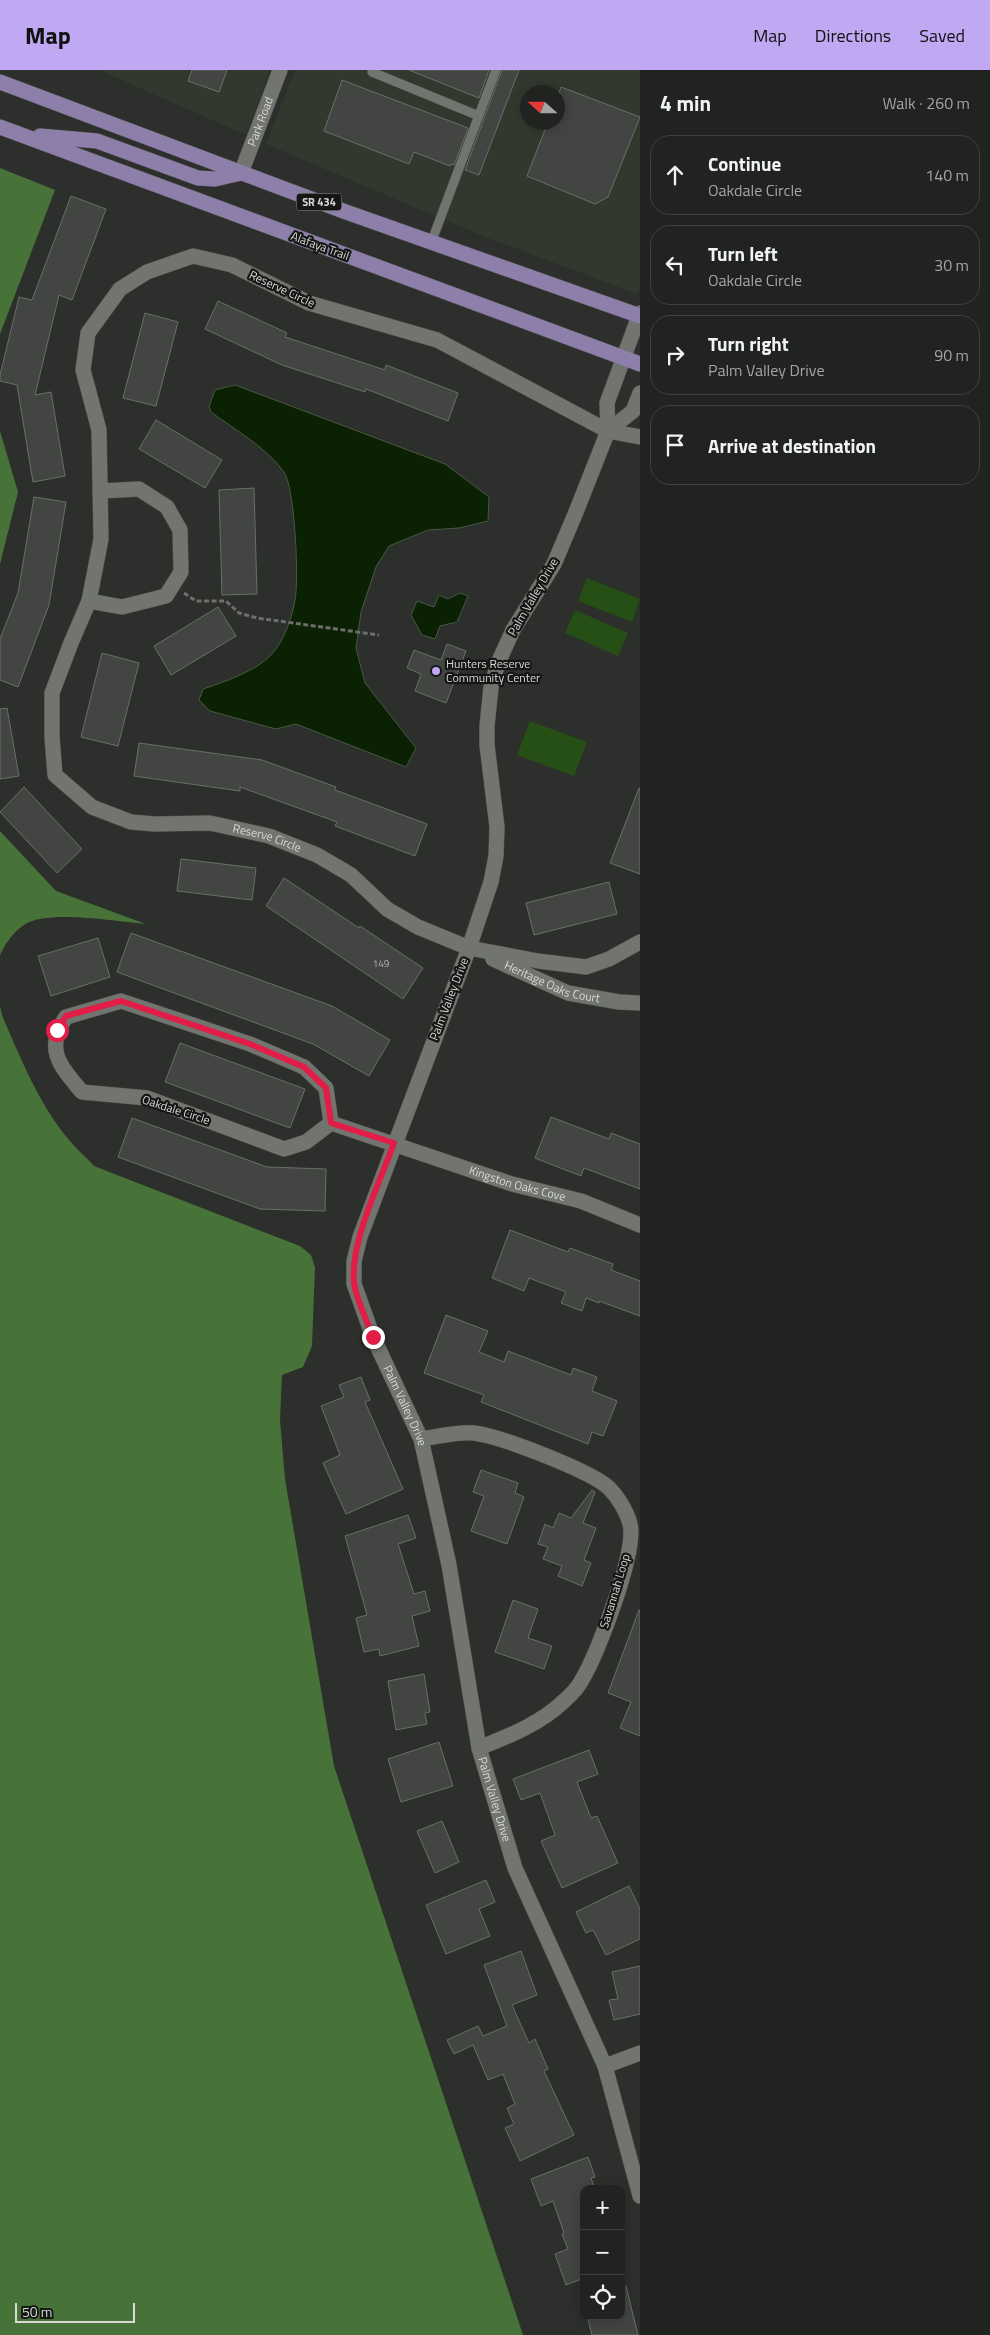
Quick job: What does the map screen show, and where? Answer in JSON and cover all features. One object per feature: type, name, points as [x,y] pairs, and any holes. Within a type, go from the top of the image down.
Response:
[{"type":"main road","name":"SR 434","points":[[0,82],[431,243],[640,315]]},
{"type":"main road","name":"Alafaya Trail","points":[[0,127],[640,364]]},
{"type":"main road","points":[[21,135],[97,141],[198,178],[215,179],[242,173]]},
{"type":"street","name":"Park Road","points":[[242,173],[280,70]]},
{"type":"street","name":"Reserve Circle","points":[[640,437],[608,430],[437,340],[309,303],[232,265],[193,256],[147,272],[120,289],[88,333],[83,370],[99,430],[101,539],[90,601],[71,643],[52,693],[52,737],[56,775],[92,807],[131,822],[155,824],[210,823],[269,836],[317,855],[351,875],[388,909],[418,927],[469,948],[538,961],[586,967],[610,959],[640,942]]},
{"type":"street","name":"Palm Valley Drive","points":[[640,315],[607,403],[608,430],[554,564],[512,630],[498,662],[491,687],[488,709],[487,746],[498,828],[496,856],[484,905],[469,948],[394,1143],[360,1237],[354,1261],[354,1284],[373,1337],[422,1439],[449,1565],[478,1748],[515,1868],[605,2066],[640,2196]]},
{"type":"street","points":[[608,430],[633,411],[640,394]]},
{"type":"street","points":[[90,601],[122,607],[166,596],[181,572],[180,530],[168,507],[139,489],[100,491]]},
{"type":"street","name":"Heritage Oaks Court","points":[[469,948],[568,993],[640,1004]]},
{"type":"street","name":"Oakdale Circle","points":[[121,1001],[166,1014],[250,1044],[304,1067],[326,1088],[331,1123],[306,1142],[284,1149],[147,1098],[82,1092],[61,1067],[54,1048],[57,1030],[66,1016],[121,1001]]},
{"type":"street","points":[[331,1123],[394,1143]]},
{"type":"street","name":"Kingston Oaks Cove","points":[[394,1143],[512,1184],[581,1200],[640,1225]]},
{"type":"street","name":"Savannah Loop","points":[[422,1439],[473,1432],[513,1443],[593,1476],[610,1489],[621,1504],[631,1525],[627,1561],[617,1594],[583,1678],[564,1701],[521,1731],[478,1748]]},
{"type":"street","points":[[605,2066],[640,2054]]},
{"type":"lane","points":[[373,70],[372,72],[479,116]]},
{"type":"lane","points":[[431,243],[496,70]]},
{"type":"path","points":[[172,585],[196,600],[226,601],[239,613],[257,618],[379,635]]},
{"type":"shaded area","points":[[99,70],[270,70],[246,135]]},
{"type":"shaded area","points":[[295,70],[640,70],[640,288],[637,294],[480,235],[266,144]]},
{"type":"shaded area","points":[[235,385],[445,464],[489,497],[488,521],[459,528],[428,530],[389,546],[376,567],[361,612],[356,648],[365,683],[416,748],[406,767],[296,724],[276,729],[210,711],[199,700],[203,689],[248,671],[271,655],[287,629],[295,600],[297,573],[295,534],[291,496],[284,472],[277,463],[250,439],[211,412],[209,407],[215,390]]},
{"type":"shaded area","points":[[460,593],[468,596],[457,622],[440,626],[435,639],[422,635],[411,615],[417,601],[434,607],[439,595],[448,599]]},
{"type":"green space","points":[[0,168],[55,190],[0,334]]},
{"type":"green space","points":[[0,431],[18,492],[0,564]]},
{"type":"green space","points":[[587,578],[640,599],[632,622],[578,601]]},
{"type":"green space","points":[[575,610],[628,633],[618,656],[565,633]]},
{"type":"green space","points":[[530,721],[587,742],[574,776],[517,755]]},
{"type":"green space","points":[[0,831],[56,891],[146,924],[65,917],[35,920],[16,931],[0,955]]},
{"type":"green space","points":[[0,1006],[2,1015],[31,1080],[49,1112],[73,1144],[94,1166],[300,1246],[311,1255],[315,1267],[312,1346],[303,1367],[282,1375],[280,1420],[285,1479],[334,1766],[523,2335],[0,2335]]},
{"type":"building","points":[[192,70],[227,70],[219,92],[188,81]]},
{"type":"building","points":[[409,70],[489,70],[479,98]]},
{"type":"building","points":[[502,70],[519,70],[479,175],[465,170]]},
{"type":"building","points":[[342,80],[468,128],[454,165],[451,164],[450,166],[414,152],[409,164],[324,131]]},
{"type":"building","points":[[565,89],[640,117],[608,197],[595,204],[527,176],[545,130],[565,130]]},
{"type":"building","points":[[71,196],[106,209],[72,300],[59,295],[35,395],[51,392],[65,476],[33,482],[17,385],[0,381],[0,375],[19,297],[32,300]]},
{"type":"building","points":[[218,301],[287,333],[285,337],[385,370],[386,365],[458,393],[448,421],[366,389],[365,392],[282,365],[205,329]]},
{"type":"building","points":[[145,313],[178,322],[156,406],[123,398]]},
{"type":"building","points":[[156,420],[222,460],[205,488],[139,449]]},
{"type":"building","points":[[254,488],[257,594],[222,595],[219,490]]},
{"type":"building","points":[[34,497],[66,502],[49,605],[18,687],[0,680],[0,639],[18,593]]},
{"type":"building","points":[[218,607],[236,636],[171,675],[154,646]]},
{"type":"building","name":"Hunters Reserve Community Center","points":[[447,644],[466,651],[446,703],[415,691],[421,674],[407,668],[414,650],[441,660]]},
{"type":"building","points":[[102,653],[139,663],[118,746],[81,737]]},
{"type":"building","points":[[7,708],[19,776],[0,779],[0,709]]},
{"type":"building","points":[[139,743],[262,760],[336,787],[335,790],[427,824],[415,856],[335,826],[337,822],[240,787],[240,791],[134,776]]},
{"type":"building","points":[[24,787],[82,849],[57,873],[0,812]]},
{"type":"building","points":[[640,788],[640,874],[610,863]]},
{"type":"building","points":[[181,859],[256,868],[252,900],[177,891]]},
{"type":"building","points":[[284,878],[423,968],[403,999],[266,906]]},
{"type":"building","points":[[609,882],[617,914],[534,935],[526,903]]},
{"type":"building","points":[[131,933],[332,1006],[390,1040],[369,1076],[313,1044],[117,972]]},
{"type":"building","points":[[98,938],[110,977],[51,996],[38,956]]},
{"type":"building","points":[[180,1043],[305,1089],[290,1128],[165,1082]]},
{"type":"building","points":[[551,1117],[609,1139],[611,1133],[640,1144],[640,1189],[584,1168],[581,1176],[535,1158]]},
{"type":"building","points":[[132,1118],[267,1167],[326,1169],[325,1211],[260,1209],[118,1157]]},
{"type":"building","points":[[510,1230],[568,1252],[570,1248],[613,1264],[611,1270],[640,1281],[640,1316],[586,1298],[582,1311],[561,1303],[566,1292],[529,1278],[524,1291],[492,1278]]},
{"type":"building","points":[[446,1315],[488,1331],[479,1352],[504,1362],[508,1351],[571,1375],[573,1368],[597,1377],[592,1391],[617,1401],[603,1436],[592,1432],[588,1444],[481,1402],[484,1395],[424,1373]]},
{"type":"building","points":[[361,1377],[370,1400],[365,1402],[403,1489],[346,1514],[323,1463],[340,1455],[321,1406],[344,1397],[339,1385]]},
{"type":"building","points":[[481,1470],[518,1483],[515,1493],[524,1497],[507,1544],[471,1531],[484,1496],[473,1492]]},
{"type":"building","points":[[592,1490],[595,1492],[583,1523],[596,1528],[584,1560],[591,1563],[582,1586],[558,1576],[562,1566],[543,1559],[548,1547],[538,1544],[545,1524],[553,1528],[559,1513],[571,1518]]},
{"type":"building","points":[[408,1515],[416,1538],[398,1544],[414,1594],[425,1591],[430,1611],[412,1616],[419,1646],[380,1656],[379,1649],[364,1652],[356,1618],[367,1615],[345,1536]]},
{"type":"building","points":[[513,1600],[538,1609],[528,1638],[552,1646],[544,1669],[495,1652]]},
{"type":"building","points":[[639,1610],[640,1736],[620,1728],[631,1702],[608,1693]]},
{"type":"building","points":[[424,1674],[430,1712],[425,1713],[427,1724],[396,1730],[388,1681]]},
{"type":"building","points":[[439,1742],[453,1786],[401,1802],[388,1759]]},
{"type":"building","points":[[589,1750],[598,1774],[577,1782],[591,1818],[597,1816],[618,1863],[562,1888],[541,1841],[555,1835],[540,1793],[521,1800],[513,1779]]},
{"type":"building","points":[[442,1821],[459,1862],[435,1873],[417,1831]]},
{"type":"building","points":[[486,1880],[495,1902],[479,1909],[490,1936],[446,1954],[426,1905]]},
{"type":"building","points":[[629,1886],[640,1909],[640,1939],[606,1955],[593,1930],[586,1933],[576,1912]]},
{"type":"building","points":[[521,1951],[537,1995],[512,2005],[529,2043],[535,2039],[548,2069],[544,2071],[574,2135],[520,2161],[505,2128],[514,2124],[507,2108],[515,2104],[503,2074],[488,2080],[473,2045],[454,2054],[447,2040],[478,2026],[483,2036],[507,2026],[484,1965]]},
{"type":"building","points":[[640,1966],[640,2014],[614,2020],[609,2000],[618,1999],[612,1972]]},
{"type":"building","points":[[588,2157],[595,2177],[591,2178],[594,2185],[580,2185],[580,2280],[566,2285],[555,2254],[568,2249],[562,2234],[564,2233],[553,2201],[541,2206],[531,2179]]},
{"type":"building","points":[[625,2286],[638,2335],[592,2335],[588,2320],[625,2320]]},
{"type":"place","name":"Hunters Reserve Community Center","points":[[436,671]]},
{"type":"route","points":[[57,1030],[66,1016],[121,1001],[166,1014],[250,1044],[304,1067],[326,1088],[331,1123],[394,1143],[360,1237],[354,1261],[354,1284],[373,1337]]}]
